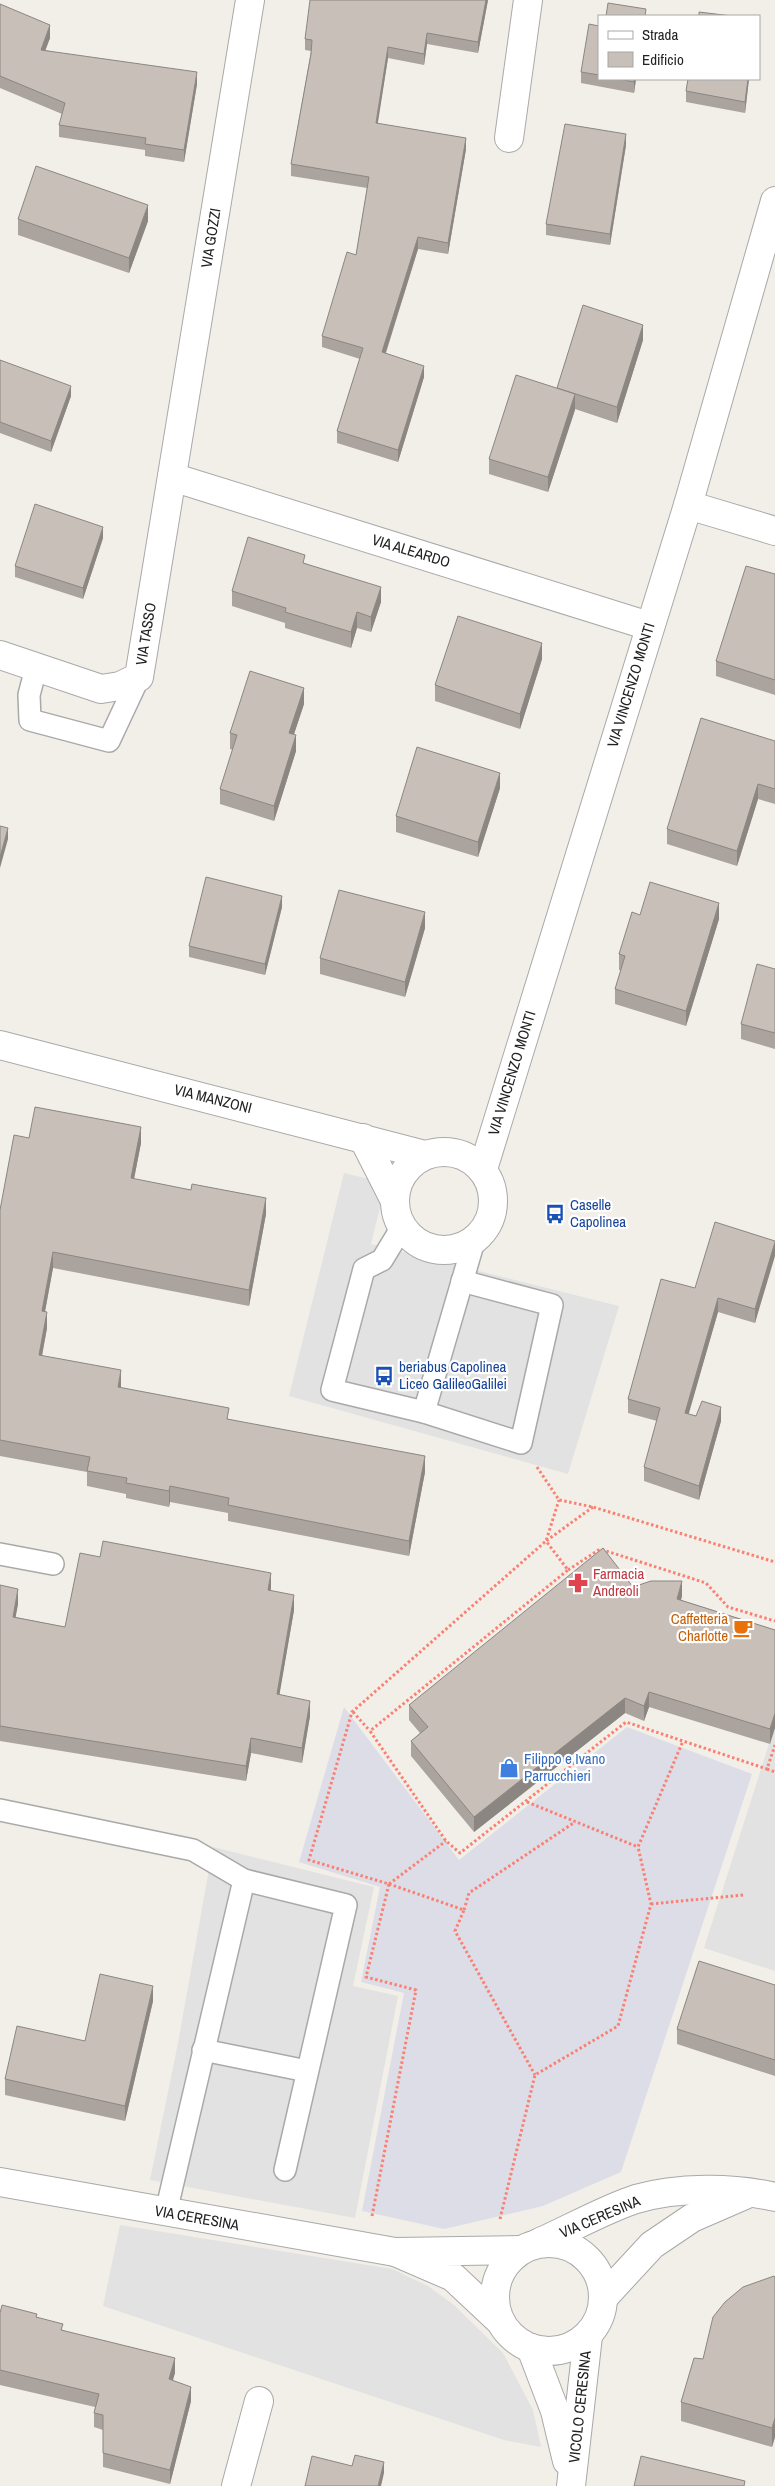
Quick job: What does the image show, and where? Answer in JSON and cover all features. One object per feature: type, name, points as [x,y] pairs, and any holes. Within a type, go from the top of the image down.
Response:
[{"type":"street","name":"VIA GOZZI","points":[[172,477],[250,0]]},
{"type":"street","points":[[509,138],[528,0]]},
{"type":"street","name":"VIA VINCENZO MONTI","points":[[483,1169],[649,626],[688,505],[775,201]]},
{"type":"street","name":"VIA ALEARDO","points":[[172,477],[649,626]]},
{"type":"street","name":"VIA TASSO","points":[[0,656],[101,689],[120,686],[139,677],[172,477]]},
{"type":"street","points":[[688,505],[775,531]]},
{"type":"street","name":"VIA MANZONI","points":[[0,1045],[425,1154]]},
{"type":"street","points":[[364,1138],[398,1214],[413,1239],[427,1247],[443,1250],[458,1248],[474,1241],[485,1230],[492,1215],[494,1199],[491,1183],[483,1169],[471,1158],[456,1152],[440,1151],[425,1154],[413,1162],[403,1173],[397,1187],[398,1214]]},
{"type":"street","name":"VIA CERESINA","points":[[0,2182],[395,2252],[492,2250],[557,2242],[581,2252],[594,2265],[601,2279],[604,2297],[602,2312],[588,2336],[568,2348],[549,2351],[531,2348],[512,2336],[500,2321],[453,2277],[395,2252]]},
{"type":"street","name":"VIA CERESINA","points":[[500,2321],[495,2302],[497,2281],[505,2264],[530,2246],[636,2199],[690,2190],[764,2194]]},
{"type":"street","name":"VIA CERESINA","points":[[604,2297],[652,2244],[692,2218],[764,2194]]},
{"type":"street","name":"VICOLO CERESINA","points":[[571,2483],[588,2336]]},
{"type":"street","name":"VICOLO CERESINA","points":[[531,2348],[555,2411],[571,2483]]},
{"type":"street","points":[[236,2486],[259,2402]]},
{"type":"lane","points":[[36,668],[29,695],[30,720],[109,741],[139,677]]},
{"type":"lane","points":[[398,1214],[382,1260],[364,1269],[332,1390],[424,1412],[521,1443],[552,1305],[462,1281]]},
{"type":"lane","points":[[424,1412],[474,1241]]},
{"type":"lane","points":[[0,1554],[53,1564]]},
{"type":"lane","points":[[0,1810],[193,1850],[244,1880],[346,1905],[285,2170]]},
{"type":"lane","points":[[166,2212],[244,1880]]},
{"type":"lane","points":[[203,2050],[307,2072]]},
{"type":"path","points":[[521,1443],[559,1500],[593,1507],[775,1562]]},
{"type":"path","points":[[546,1541],[559,1500]]},
{"type":"path","points":[[464,1910],[389,1884],[309,1860],[352,1712],[546,1541],[593,1507]]},
{"type":"path","points":[[546,1541],[568,1570]]},
{"type":"path","points":[[370,1731],[568,1570],[600,1548],[706,1583],[728,1606],[775,1622]]},
{"type":"path","points":[[352,1712],[370,1731],[446,1841],[460,1854],[626,1722],[775,1772]]},
{"type":"path","points":[[535,2075],[618,2026],[651,1904],[638,1847],[683,1741]]},
{"type":"path","points":[[767,1769],[775,1745]]},
{"type":"path","points":[[527,1802],[638,1847]]},
{"type":"path","points":[[492,2250],[535,2075],[455,1931],[469,1893],[575,1822]]},
{"type":"path","points":[[366,2247],[416,1990],[366,1977],[389,1884],[446,1841]]},
{"type":"path","points":[[651,1904],[743,1895]]},
{"type":"shaded area","points":[[344,1173],[386,1183],[371,1244],[619,1306],[568,1474],[289,1396]]},
{"type":"shaded area","points":[[344,1707],[459,1860],[627,1727],[752,1774],[621,2172],[543,2206],[444,2229],[362,2211],[404,1993],[361,1982],[380,1887],[299,1862]]},
{"type":"shaded area","points":[[775,1725],[775,1971],[704,1948]]},
{"type":"shaded area","points":[[213,1847],[374,1887],[353,1986],[398,1996],[355,2218],[150,2180],[178,2043]]},
{"type":"shaded area","points":[[120,2225],[392,2269],[428,2286],[454,2305],[503,2353],[533,2410],[541,2447],[504,2440],[103,2306]]},
{"type":"building","points":[[310,0],[486,0],[478,42],[427,33],[424,54],[388,47],[376,123],[466,138],[448,243],[418,237],[382,352],[424,366],[398,450],[337,431],[363,348],[322,336],[347,252],[356,255],[369,177],[291,164],[311,54],[312,40],[305,39]]},
{"type":"building","points":[[608,3],[646,9],[645,15],[606,15]]},
{"type":"building","points":[[0,4],[50,25],[41,50],[197,72],[184,150],[145,144],[146,138],[59,125],[65,103],[0,76]]},
{"type":"building","points":[[699,12],[724,15],[699,15]]},
{"type":"building","points":[[589,24],[598,26],[598,75],[581,72]]},
{"type":"building","points":[[688,80],[748,80],[745,102],[686,91]]},
{"type":"building","points":[[565,124],[626,134],[610,234],[546,224]]},
{"type":"building","points":[[36,166],[148,205],[129,258],[18,219]]},
{"type":"building","points":[[583,305],[643,325],[617,407],[557,388]]},
{"type":"building","points":[[0,360],[71,386],[51,441],[0,422]]},
{"type":"building","points":[[516,375],[575,394],[548,477],[489,459]]},
{"type":"building","points":[[35,504],[103,527],[83,588],[15,566]]},
{"type":"building","points":[[248,537],[305,555],[303,563],[381,587],[371,617],[357,612],[351,632],[285,612],[286,608],[232,591]]},
{"type":"building","points":[[746,566],[775,574],[775,680],[716,661]]},
{"type":"building","points":[[458,616],[542,643],[520,714],[435,685]]},
{"type":"building","points":[[250,671],[304,688],[289,733],[296,735],[274,806],[220,789],[237,735],[230,733]]},
{"type":"building","points":[[701,718],[775,741],[775,789],[758,784],[737,851],[667,829]]},
{"type":"building","points":[[417,747],[500,773],[478,842],[396,816]]},
{"type":"building","points":[[0,826],[8,828],[0,857]]},
{"type":"building","points":[[206,877],[282,896],[265,964],[189,946]]},
{"type":"building","points":[[650,882],[719,903],[686,1011],[615,989],[625,956],[619,954],[632,912],[640,915]]},
{"type":"building","points":[[339,890],[425,912],[405,982],[320,958]]},
{"type":"building","points":[[757,964],[775,969],[775,1033],[741,1024]]},
{"type":"building","points":[[35,1107],[141,1127],[131,1178],[191,1190],[192,1184],[266,1198],[249,1290],[53,1252],[42,1311],[47,1312],[39,1355],[121,1370],[118,1387],[229,1408],[227,1419],[425,1456],[409,1541],[228,1505],[229,1498],[170,1486],[169,1491],[126,1483],[127,1478],[87,1471],[90,1457],[0,1440],[0,1210],[14,1135],[29,1138]]},
{"type":"building","points":[[715,1222],[775,1242],[755,1309],[718,1298],[685,1413],[696,1416],[702,1401],[721,1407],[699,1486],[644,1467],[660,1408],[628,1399],[661,1279],[695,1288]]},
{"type":"building","points":[[103,1541],[271,1573],[268,1590],[294,1595],[277,1694],[310,1701],[302,1748],[251,1738],[246,1766],[0,1726],[0,1585],[18,1589],[13,1617],[65,1627],[80,1553],[100,1557]]},
{"type":"building","points":[[603,1548],[633,1587],[651,1581],[682,1581],[677,1599],[775,1630],[775,1713],[770,1729],[649,1692],[644,1706],[625,1698],[474,1817],[411,1741],[428,1727],[409,1705]]},
{"type":"building","points":[[699,1961],[775,1985],[775,2060],[677,2029]]},
{"type":"building","points":[[100,1974],[153,1986],[125,2106],[5,2079],[17,2026],[85,2041]]},
{"type":"building","points":[[774,2276],[775,2418],[772,2428],[681,2402],[694,2358],[703,2359],[713,2317],[725,2302],[743,2287]]},
{"type":"building","points":[[2,2305],[37,2314],[36,2317],[63,2324],[61,2330],[175,2358],[169,2379],[191,2387],[170,2470],[103,2453],[103,2415],[94,2413],[99,2394],[0,2370],[0,2313]]},
{"type":"building","points":[[355,2455],[384,2462],[378,2486],[305,2486],[312,2456],[352,2466]]},
{"type":"building","points":[[641,2456],[745,2481],[744,2486],[634,2486]]},
{"type":"place","name":"Caselle Capolinea","points":[[555,1214]]},
{"type":"place","name":"beriabus Capolinea Liceo GalileoGalilei","points":[[384,1376]]},
{"type":"place","name":"Farmacia Andreoli","points":[[578,1583]]},
{"type":"place","name":"Caffetteria Charlotte","points":[[743,1628]]},
{"type":"place","name":"Filippo e Ivano Parrucchieri","points":[[509,1768]]}]
